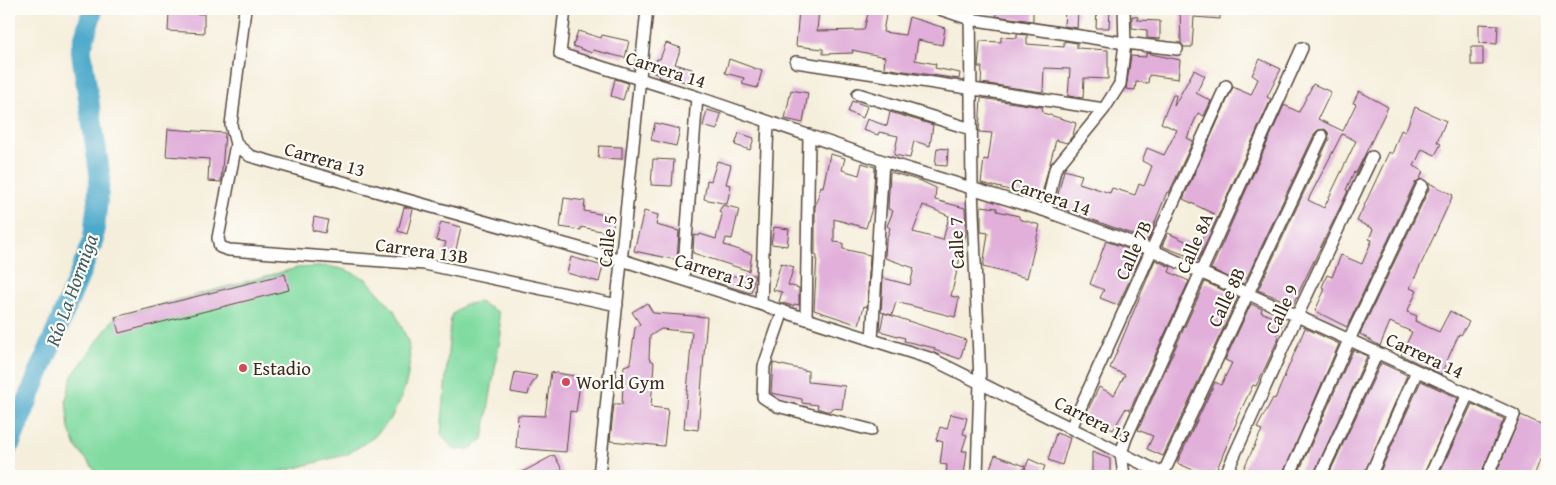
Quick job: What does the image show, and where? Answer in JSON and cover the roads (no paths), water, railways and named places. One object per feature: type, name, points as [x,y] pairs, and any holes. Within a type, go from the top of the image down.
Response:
[{"type":"street","points":[[236,144],[231,125],[245,9]]},
{"type":"street","name":"Carrera 14","points":[[565,9],[560,54],[697,96],[883,160],[1046,211],[1152,250],[1514,415],[1487,476]]},
{"type":"street","name":"Calle 5","points":[[600,476],[647,9]]},
{"type":"street","points":[[940,9],[1125,43],[1177,49]]},
{"type":"street","points":[[1046,211],[1055,169],[1104,109],[1120,84],[1125,43],[1124,9]]},
{"type":"street","name":"Calle 7","points":[[970,14],[972,188],[980,382],[977,476]]},
{"type":"street","name":"Calle 8A","points":[[1121,453],[1126,438],[1302,48]]},
{"type":"street","points":[[796,62],[1104,109]]},
{"type":"street","name":"Calle 7B","points":[[1071,428],[1226,86]]},
{"type":"street","points":[[858,94],[971,129]]},
{"type":"street","points":[[683,279],[697,96]]},
{"type":"street","points":[[761,304],[768,122]]},
{"type":"street","points":[[806,319],[809,135]]},
{"type":"street","name":"Calle 8B","points":[[1165,475],[1247,293],[1322,136]]},
{"type":"street","name":"Carrera 13B","points":[[236,144],[218,238],[220,247],[229,250],[425,264],[618,305]]},
{"type":"street","name":"Carrera 13","points":[[236,144],[250,156],[622,260],[932,359],[1165,475]]},
{"type":"street","name":"Calle 9","points":[[1225,476],[1297,316],[1372,157]]},
{"type":"street","points":[[872,340],[883,160]]},
{"type":"street","points":[[1289,476],[1349,340],[1422,186]]},
{"type":"street","points":[[783,311],[764,366],[763,397],[777,406],[871,430]]},
{"type":"street","points":[[1320,476],[1377,353]]},
{"type":"street","points":[[1370,476],[1417,371]]},
{"type":"street","points":[[1430,476],[1468,394]]},
{"type":"street","points":[[1121,453],[1124,476]]},
{"type":"waterway","name":"Río La Hormiga","points":[[9,446],[93,242],[100,176],[81,49],[93,9]]},
{"type":"place","name":"Estadio","points":[[243,368]]},
{"type":"place","name":"World Gym","points":[[566,382]]}]
